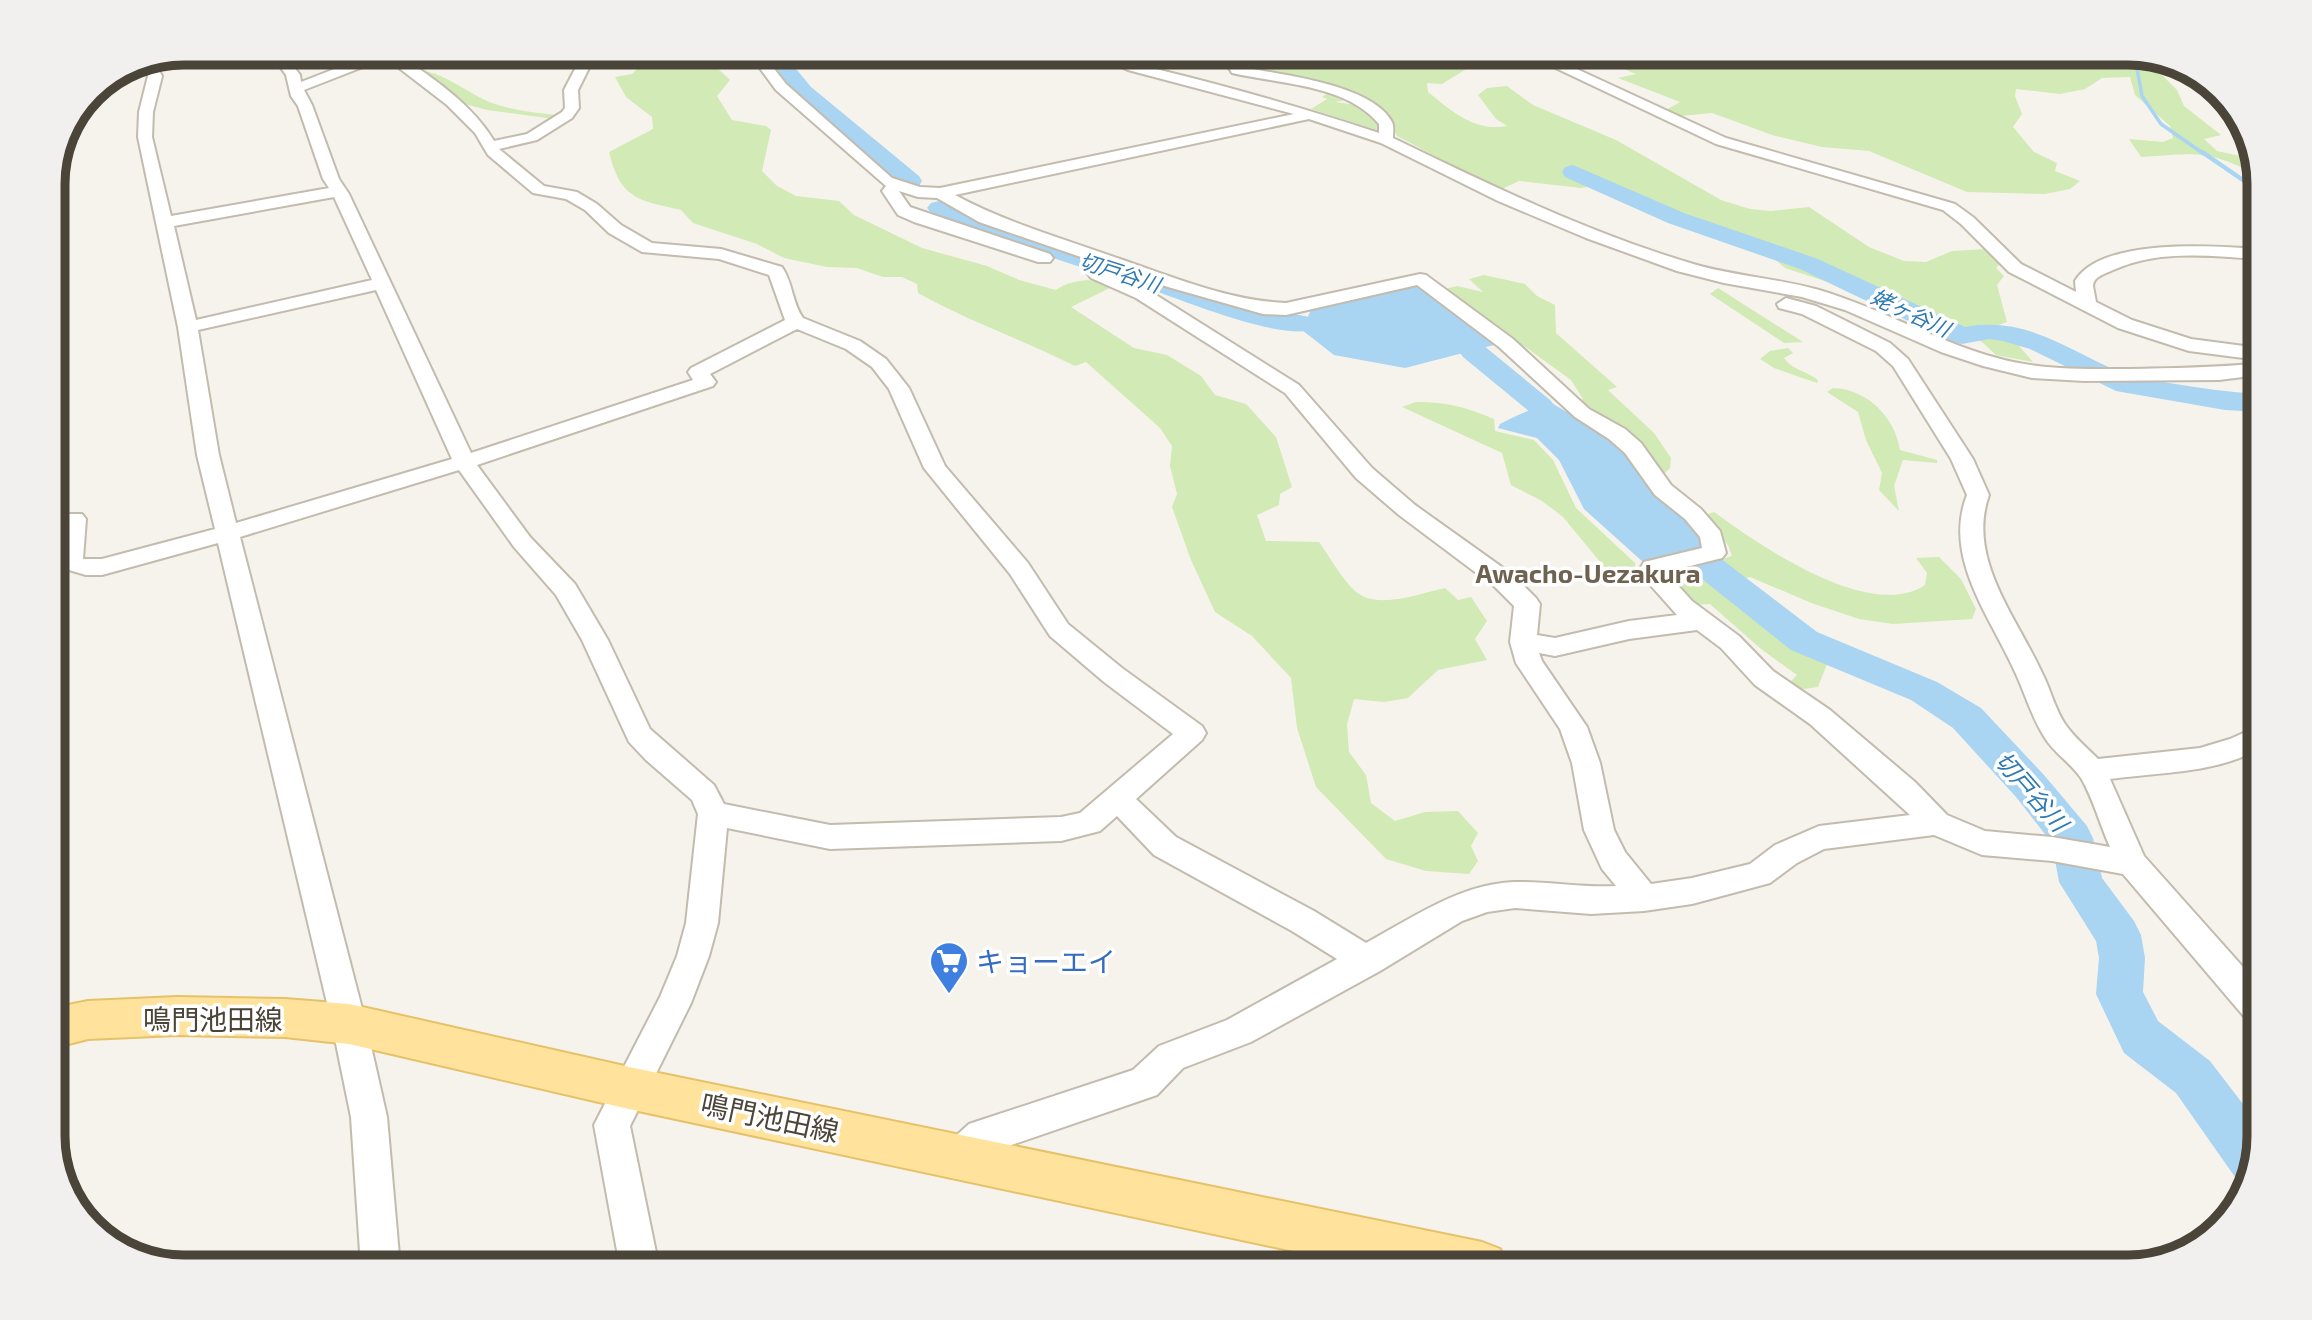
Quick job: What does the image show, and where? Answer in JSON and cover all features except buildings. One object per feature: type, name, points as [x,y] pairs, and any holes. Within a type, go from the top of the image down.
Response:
[{"type":"main road","name":"鳴門池田線","points":[[65,1025],[88,1020],[177,1016],[285,1018],[349,1024],[629,1088],[1421,1255]]},
{"type":"street","points":[[286,65],[293,75],[331,180],[465,463],[522,542],[566,590],[595,639],[639,735],[656,753],[704,793],[713,814],[702,923],[693,956],[674,1003],[612,1125],[637,1255]]},
{"type":"street","points":[[297,88],[358,65]]},
{"type":"street","points":[[404,65],[452,102],[481,131],[490,147],[519,176],[539,190],[571,195],[591,207],[615,229],[649,248],[721,254],[776,271],[786,288],[789,315],[796,322],[853,345],[879,363],[899,388],[935,468],[1019,569],[1059,629],[1113,676],[1192,733],[1089,823],[1047,829],[830,836],[713,814]]},
{"type":"street","points":[[490,147],[540,134],[549,124],[567,116],[572,108],[571,90],[584,65]]},
{"type":"street","points":[[764,65],[781,87],[886,181],[918,192],[940,193],[1311,115]]},
{"type":"street","points":[[1128,65],[1269,101],[1386,140],[1504,198],[1683,267],[1724,278],[1805,292],[1841,303],[1990,362],[2032,372],[2084,375],[2219,374],[2247,370]]},
{"type":"street","points":[[1242,65],[1236,68],[1237,70],[1330,90],[1372,106],[1387,120],[1389,133],[1386,140]]},
{"type":"street","points":[[1556,65],[1721,141],[1949,208],[1974,224],[1999,255],[2015,268],[2125,324],[2189,345],[2247,352]]},
{"type":"street","points":[[152,70],[155,76],[146,112],[145,137],[188,327],[208,456],[226,535],[349,1024],[369,1117],[379,1255]]},
{"type":"street","points":[[895,185],[890,191],[904,211],[1115,279],[1292,389],[1364,473],[1407,510],[1504,581],[1527,604],[1523,642],[1529,663],[1573,727],[1586,763],[1599,830],[1613,860],[1644,898]]},
{"type":"street","points":[[163,223],[338,191]]},
{"type":"street","points":[[940,193],[985,218],[1174,284],[1263,308],[1286,309],[1420,279],[1506,343],[1582,414],[1625,441],[1663,490],[1693,514],[1712,536],[1714,552],[1653,567],[1654,573],[1683,607],[1730,642],[1764,678],[1820,717],[1905,790],[1936,823],[1982,843],[2077,853],[2132,863]]},
{"type":"street","points":[[2084,303],[2088,300],[2084,284],[2087,277],[2112,263],[2152,251],[2247,253]]},
{"type":"street","points":[[1724,278],[1734,286],[1809,310],[1883,347],[1901,363],[1937,423],[1962,458],[1978,495],[1972,511],[1971,534],[1979,573],[2030,676],[2046,716],[2057,734],[2092,771],[2132,863],[2247,995]]},
{"type":"street","points":[[188,327],[382,283]]},
{"type":"street","points":[[74,519],[71,563],[86,567],[102,567],[226,535],[465,463],[706,382],[698,372],[796,322]]},
{"type":"street","points":[[1523,642],[1555,647],[1629,630],[1701,621]]},
{"type":"street","points":[[2092,771],[2198,758],[2239,749],[2247,744]]},
{"type":"street","points":[[1117,798],[1165,846],[1303,920],[1368,961]]},
{"type":"street","points":[[960,1157],[982,1137],[1144,1083],[1171,1057],[1240,1031],[1451,912],[1485,899],[1515,895],[1591,901],[1644,898],[1692,891],[1759,874],[1786,854],[1819,838],[1936,823]]},
{"type":"green space","points":[[626,65],[714,65],[730,80],[717,96],[732,120],[766,126],[771,130],[762,171],[777,186],[796,196],[839,201],[854,215],[922,248],[987,266],[1019,280],[1056,290],[1082,281],[1110,282],[1114,286],[1071,307],[1134,348],[1167,355],[1201,376],[1215,395],[1246,404],[1276,437],[1292,487],[1280,494],[1279,505],[1257,515],[1266,541],[1319,542],[1345,580],[1364,597],[1375,600],[1399,599],[1445,588],[1458,600],[1471,597],[1487,621],[1475,639],[1487,660],[1438,670],[1408,698],[1384,702],[1354,699],[1347,724],[1349,752],[1366,775],[1371,803],[1395,821],[1425,812],[1458,811],[1478,833],[1471,846],[1478,861],[1469,874],[1426,871],[1386,859],[1316,787],[1297,728],[1291,678],[1252,636],[1215,612],[1191,560],[1172,507],[1177,494],[1170,466],[1172,446],[1160,428],[1086,362],[1075,366],[956,313],[918,293],[917,284],[902,277],[883,277],[857,268],[827,267],[784,258],[757,244],[693,223],[681,210],[633,195],[619,180],[609,152],[653,129],[652,117],[626,97],[615,77],[632,74],[637,69]]},
{"type":"green space","points":[[1247,65],[1473,65],[1442,84],[1427,83],[1428,92],[1455,113],[1474,123],[1507,126],[1496,119],[1478,95],[1487,88],[1507,86],[1533,105],[1616,140],[1721,200],[1750,209],[1771,211],[1809,207],[1869,247],[1904,261],[1926,262],[1952,251],[1985,249],[2001,263],[1996,268],[2004,276],[1997,285],[2007,322],[1996,326],[2014,340],[2033,362],[1996,355],[1982,342],[1926,310],[1912,310],[1785,268],[1769,254],[1678,226],[1606,184],[1581,188],[1519,181],[1500,190],[1397,136],[1392,126],[1380,131],[1311,109],[1327,99],[1322,97],[1329,92],[1350,99],[1335,102],[1364,106],[1380,121],[1393,121],[1383,109],[1367,100],[1327,86],[1247,70]]},
{"type":"green space","points":[[1614,65],[1650,69],[2144,66],[2155,68],[2177,90],[2184,106],[2221,135],[2204,139],[2217,151],[2244,157],[2246,169],[2203,155],[2141,157],[2129,139],[2163,142],[2173,138],[2170,126],[2135,95],[2130,77],[2102,78],[2085,89],[2060,94],[2016,89],[2015,96],[2022,114],[2013,127],[2034,152],[2057,163],[2055,171],[2080,181],[2070,189],[2045,194],[1967,192],[1869,151],[1822,147],[1772,135],[1712,113],[1670,117],[1666,110],[1680,102],[1618,78],[1636,74]]},
{"type":"green space","points":[[417,70],[435,74],[495,104],[521,111],[557,115],[547,118],[487,110],[458,102]]},
{"type":"green space","points":[[1484,275],[1525,284],[1537,296],[1555,305],[1556,333],[1617,387],[1608,390],[1654,433],[1671,458],[1670,468],[1660,478],[1577,402],[1583,399],[1571,380],[1445,289],[1457,286],[1483,292],[1469,279]]},
{"type":"green space","points":[[1718,288],[1803,342],[1784,343],[1710,294]]},
{"type":"green space","points":[[1788,348],[1793,353],[1784,358],[1787,362],[1814,377],[1818,380],[1817,383],[1774,368],[1760,359],[1770,351]]},
{"type":"green space","points":[[1833,388],[1857,393],[1877,407],[1892,427],[1900,450],[1937,460],[1937,463],[1903,460],[1894,486],[1899,511],[1879,490],[1882,473],[1866,440],[1858,412],[1827,392]]},
{"type":"green space","points":[[1416,402],[1447,404],[1474,411],[1494,419],[1495,431],[1534,440],[1553,460],[1576,508],[1635,563],[1636,573],[1623,580],[1611,575],[1563,517],[1542,501],[1511,485],[1502,453],[1402,407]]},
{"type":"green space","points":[[1714,512],[1758,543],[1816,575],[1846,587],[1875,594],[1902,594],[1925,585],[1927,573],[1916,558],[1939,557],[1961,579],[1976,609],[1972,619],[1893,624],[1859,619],[1814,604],[1750,577],[1723,585],[1795,641],[1829,659],[1818,687],[1804,689],[1787,685],[1797,675],[1761,649],[1710,604],[1692,605],[1670,580],[1679,573],[1732,556],[1728,545],[1702,516]]},
{"type":"water","points":[[1418,285],[1494,345],[1405,368],[1334,355],[1302,330],[1311,310]]},
{"type":"water","points":[[1553,404],[1617,441],[1653,488],[1703,537],[1702,549],[1643,562],[1584,509],[1559,460],[1537,438],[1498,428],[1500,424],[1519,415]]},
{"type":"waterway","name":"切戸谷川","points":[[783,65],[804,91],[911,181]]},
{"type":"waterway","points":[[2137,66],[2142,96],[2161,124],[2204,154]]},
{"type":"waterway","points":[[2202,152],[2247,183]]},
{"type":"waterway","name":"姥ヶ谷川","points":[[1573,172],[1676,218],[1809,264],[1962,336],[1989,331],[2006,333],[2040,343],[2126,385],[2247,402]]},
{"type":"waterway","name":"切戸谷川","points":[[939,208],[1021,240],[1214,303],[1268,318],[1305,324]]},
{"type":"waterway","name":"切戸谷川","points":[[1473,351],[1540,406]]},
{"type":"waterway","name":"切戸谷川","points":[[1704,563],[1804,641],[1924,691],[1967,718],[2030,786],[2072,838],[2081,882],[2118,935],[2122,958],[2119,994],[2141,1037],[2193,1077],[2246,1150]]},
{"type":"place","name":"キョーエイ","points":[[949,995]]},
{"type":"district","name":"Awacho-Uezakura","points":[[1588,572]]}]
